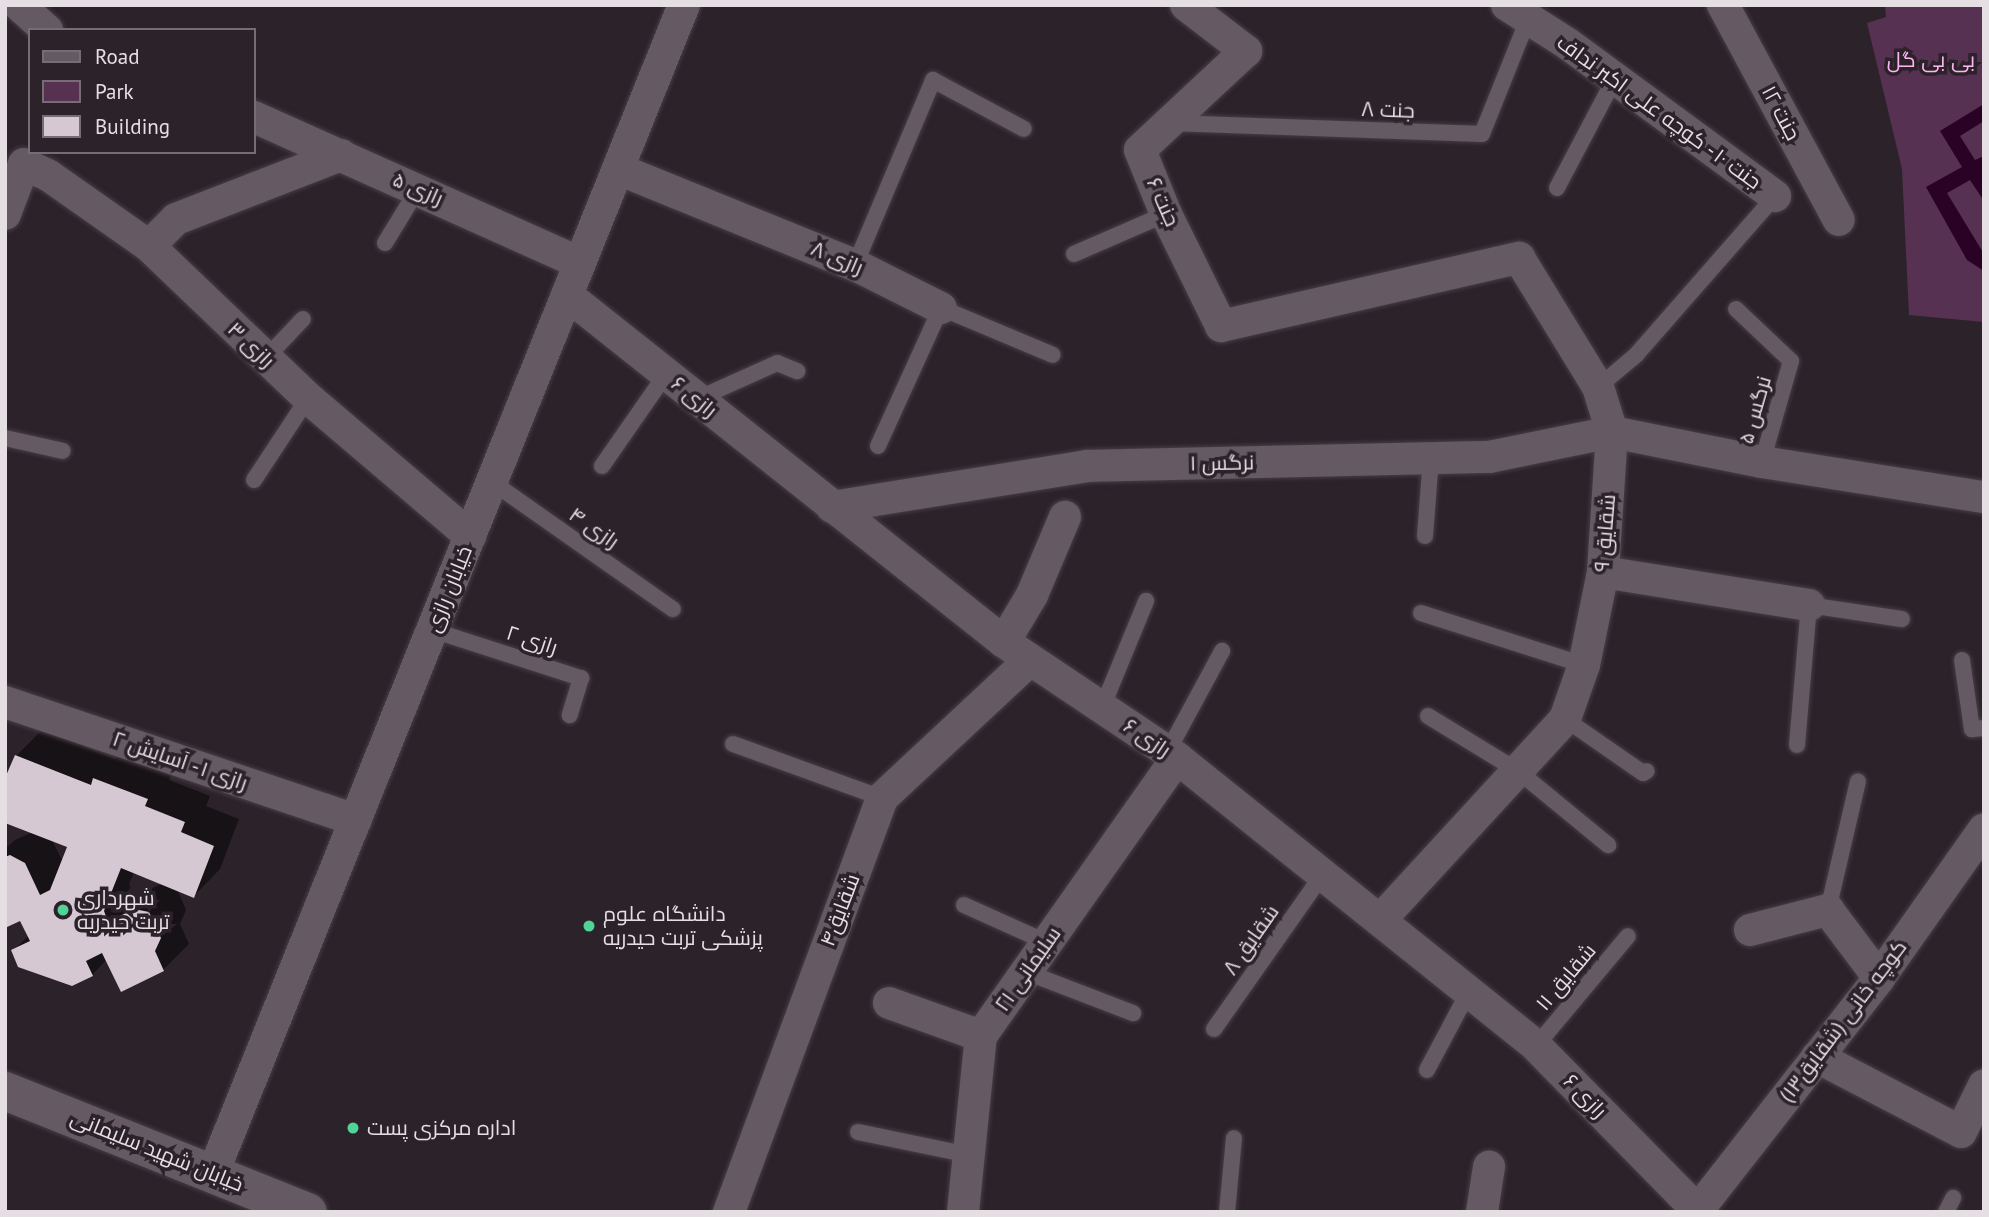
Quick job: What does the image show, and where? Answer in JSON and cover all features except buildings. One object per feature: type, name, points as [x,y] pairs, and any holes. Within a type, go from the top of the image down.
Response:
[{"type":"main road","name":"خیابان شهید سلیمانی","points":[[5,1091],[308,1212]]},
{"type":"street","points":[[19,5],[45,28]]},
{"type":"street","name":"خیابان رازی","points":[[213,1173],[684,5]]},
{"type":"street","name":"جنت ۶","points":[[1186,5],[1246,51],[1140,150],[1166,214],[1221,326],[1359,296]]},
{"type":"street","name":"جنت ۱۲","points":[[1723,5],[1839,220]]},
{"type":"street","name":"جنت ۱۰ - کوچه علی اکبر نداف","points":[[1518,12],[1568,44],[1775,196]]},
{"type":"street","name":"رازی ۵","points":[[256,118],[580,263]]},
{"type":"street","points":[[149,246],[176,219],[341,155]]},
{"type":"street","name":"رازی ۳","points":[[5,214],[24,164],[48,176],[149,246],[308,398],[470,536]]},
{"type":"street","name":"رازی ۸","points":[[618,169],[855,265],[941,308]]},
{"type":"street","name":"شقایق ۹","points":[[1359,296],[1519,258],[1598,387],[1612,432],[1602,572],[1584,664],[1565,719],[1380,920]]},
{"type":"street","name":"رازی ۶","points":[[567,295],[1004,642],[1172,754],[1536,1046],[1698,1211]]},
{"type":"street","points":[[1612,432],[1762,462],[1984,497]]},
{"type":"street","name":"نرگس ۱","points":[[832,507],[1087,466],[1489,457],[1612,432]]},
{"type":"street","points":[[1004,642],[1032,595],[1065,517]]},
{"type":"street","points":[[1602,572],[1809,605]]},
{"type":"street","name":"شقایق۴","points":[[729,1212],[882,798],[1030,660]]},
{"type":"street","name":"رازی ۱ - آسایش ۲","points":[[5,702],[356,820]]},
{"type":"street","name":"سلیمانی ۲۱","points":[[963,1212],[981,1036],[1172,754]]},
{"type":"street","name":"کوچه خانی (شقایق۱۳)","points":[[1698,1211],[1879,978],[1984,829]]},
{"type":"street","points":[[1750,930],[1828,910],[1879,978]]},
{"type":"street","points":[[889,1003],[981,1036]]},
{"type":"street","points":[[1817,1057],[1961,1132],[1984,1085]]},
{"type":"street","points":[[1482,1212],[1489,1167]]},
{"type":"lane","name":"جنت ۸","points":[[1169,123],[1482,134],[1518,12]]},
{"type":"lane","points":[[855,265],[933,80],[1024,129]]},
{"type":"lane","points":[[1557,188],[1614,80]]},
{"type":"lane","points":[[385,243],[418,189]]},
{"type":"lane","points":[[1598,387],[1636,355],[1775,196]]},
{"type":"lane","points":[[1074,254],[1166,214]]},
{"type":"lane","points":[[878,446],[941,308]]},
{"type":"lane","name":"رازی ۸","points":[[941,308],[1052,355]]},
{"type":"lane","name":"نرگس ۵","points":[[1736,309],[1791,361],[1762,462]]},
{"type":"lane","points":[[265,359],[303,319]]},
{"type":"lane","points":[[697,399],[777,363],[797,371]]},
{"type":"lane","points":[[602,466],[666,374]]},
{"type":"lane","points":[[254,480],[308,398]]},
{"type":"lane","points":[[5,438],[63,451]]},
{"type":"lane","points":[[1425,536],[1431,458]]},
{"type":"lane","name":"رازی ۴","points":[[492,482],[673,609]]},
{"type":"lane","points":[[1102,708],[1146,601]]},
{"type":"lane","points":[[1797,745],[1809,605],[1902,619]]},
{"type":"lane","points":[[1421,613],[1584,664]]},
{"type":"lane","name":"رازی ۲","points":[[432,629],[581,678],[570,715]]},
{"type":"lane","points":[[1172,754],[1222,651]]},
{"type":"lane","points":[[1962,660],[1972,729],[1984,728]]},
{"type":"lane","points":[[1428,716],[1518,771],[1608,845]]},
{"type":"lane","points":[[1565,719],[1643,773],[1647,771]]},
{"type":"lane","points":[[733,744],[882,798]]},
{"type":"lane","points":[[1828,910],[1858,781]]},
{"type":"lane","name":"شقایق ۸","points":[[1214,1030],[1323,874]]},
{"type":"lane","points":[[964,905],[1046,942]]},
{"type":"lane","name":"شقایق ۱۱","points":[[1536,1046],[1628,936]]},
{"type":"lane","points":[[1026,972],[1133,1013]]},
{"type":"lane","points":[[1427,1070],[1468,993]]},
{"type":"lane","points":[[859,1132],[969,1155]]},
{"type":"lane","points":[[1227,1212],[1234,1138]]},
{"type":"green space","name":"بی بی گل","points":[[1885,5],[1984,5],[1984,322],[1909,315],[1902,169],[1867,23],[1886,17]]},
{"type":"shaded area","points":[[1984,104],[1984,121],[1960,136],[1975,160],[1984,156],[1984,201],[1970,180],[1947,193],[1984,254],[1984,271],[1967,260],[1926,187],[1962,167],[1940,131]]},
{"type":"place","name":"شهرداری تربت حیدریه","points":[[63,910]]},
{"type":"place","name":"دانشگاه علوم پزشکی تربت حیدریه","points":[[589,926]]},
{"type":"place","name":"اداره مرکزی پست","points":[[353,1128]]}]
